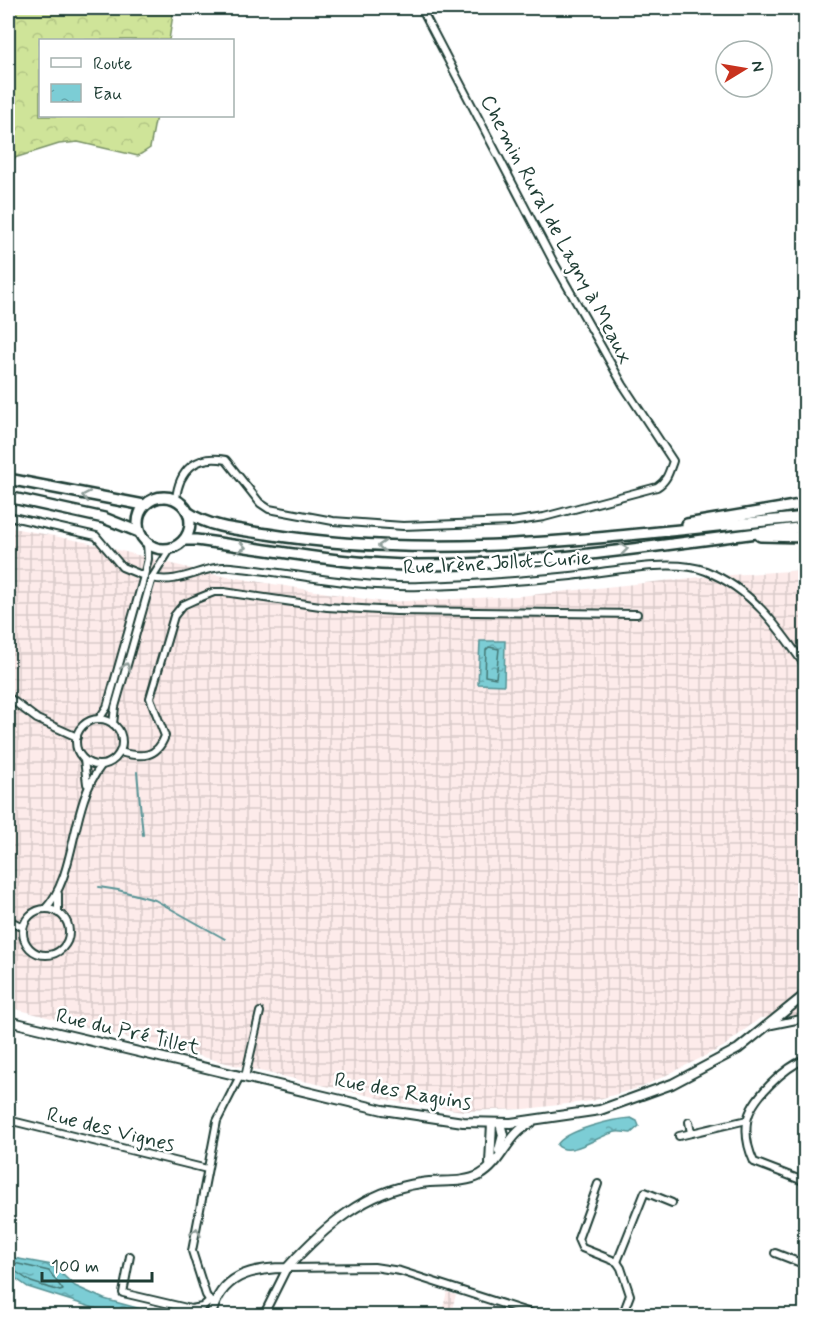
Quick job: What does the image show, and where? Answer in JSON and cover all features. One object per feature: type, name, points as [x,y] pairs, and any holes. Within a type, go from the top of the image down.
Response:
[{"type":"main road","points":[[8,479],[144,505]]},
{"type":"main road","points":[[806,517],[469,547],[382,546],[260,533],[221,526],[189,513],[176,499],[159,496],[144,505],[138,518],[139,532],[147,543],[154,547],[171,548],[184,540],[196,540],[325,558],[416,565],[485,563],[568,555],[806,527]]},
{"type":"main road","points":[[8,497],[104,518],[139,532]]},
{"type":"main road","points":[[668,530],[700,520],[806,504]]},
{"type":"main road","points":[[184,540],[190,528],[189,513]]},
{"type":"main road","points":[[743,534],[806,537]]},
{"type":"street","name":"Chemin Rural de Lagny à Meaux","points":[[176,499],[178,484],[190,466],[202,460],[215,458],[226,460],[260,503],[269,509],[333,521],[402,526],[511,522],[544,517],[657,487],[663,483],[673,462],[623,385],[553,261],[421,8]]},
{"type":"street","points":[[8,516],[96,536],[122,567],[144,576]]},
{"type":"street","points":[[99,719],[106,707],[144,576],[148,559],[147,543]]},
{"type":"street","points":[[113,724],[116,701],[152,578],[171,548]]},
{"type":"street","name":"Rue Irène Jollot-Curie","points":[[152,578],[167,582],[210,567],[230,567],[331,582],[419,587],[514,582],[676,565],[705,571],[756,602],[773,620],[806,667]]},
{"type":"street","points":[[120,752],[140,756],[153,754],[161,746],[165,736],[150,698],[174,615],[183,605],[214,592],[327,607],[396,611],[637,614]]},
{"type":"street","points":[[8,697],[37,719],[77,737]]},
{"type":"street","points":[[84,760],[101,766],[113,762],[120,752],[122,737],[113,724],[99,719],[85,724],[77,737],[77,749],[84,760],[87,791]]},
{"type":"street","points":[[58,913],[58,890],[87,791],[101,766]]},
{"type":"street","points":[[45,909],[58,913],[67,925],[67,939],[64,946],[51,955],[43,955],[29,948],[25,942],[23,927],[31,915],[45,909],[58,890]]},
{"type":"street","points":[[8,920],[23,927]]},
{"type":"street","name":"Rue des Raguins","points":[[242,1077],[383,1110],[453,1121],[496,1123],[538,1120],[600,1110],[700,1072],[738,1049],[806,993]]},
{"type":"street","points":[[211,1309],[192,1259],[192,1251],[217,1121],[242,1077],[260,1012]]},
{"type":"street","points":[[766,1027],[806,1018]]},
{"type":"street","name":"Rue du Pré Tillet","points":[[8,1021],[242,1077]]},
{"type":"street","points":[[806,1059],[795,1063],[776,1078],[760,1097],[747,1120],[747,1146],[754,1162],[806,1182]]},
{"type":"street","name":"Rue des Vignes","points":[[8,1120],[207,1169]]},
{"type":"street","points":[[263,1316],[287,1268],[322,1231],[367,1200],[419,1183],[479,1176],[489,1169],[521,1128],[538,1120]]},
{"type":"street","points":[[679,1136],[747,1120]]},
{"type":"street","points":[[689,1122],[691,1133]]},
{"type":"street","points":[[495,1160],[503,1135],[496,1123]]},
{"type":"street","points":[[489,1169],[496,1123]]},
{"type":"street","points":[[598,1184],[578,1239],[582,1248],[617,1262],[621,1268],[630,1295],[622,1316]]},
{"type":"street","points":[[617,1262],[645,1191],[672,1203]]},
{"type":"street","points":[[775,1253],[806,1265]]},
{"type":"street","points":[[130,1257],[123,1293],[191,1309],[202,1307],[211,1309]]},
{"type":"street","points":[[211,1309],[235,1278],[260,1268],[374,1267],[400,1271],[540,1316]]},
{"type":"shaded area","points":[[8,527],[90,543],[212,574],[383,602],[520,596],[701,577],[805,570],[805,1015],[760,1018],[723,1047],[642,1087],[592,1101],[525,1109],[464,1111],[397,1102],[242,1067],[8,1007]]},
{"type":"shaded area","points":[[447,1292],[456,1295],[450,1315],[441,1315]]},
{"type":"green space","points":[[8,8],[174,8],[169,39],[39,39],[39,117],[156,117],[150,148],[138,156],[78,142],[59,144],[8,160]]},
{"type":"water","points":[[480,641],[505,641],[504,685],[478,684]]},
{"type":"water","points":[[631,1118],[637,1121],[639,1126],[631,1133],[609,1134],[577,1148],[563,1149],[557,1145],[580,1130]]},
{"type":"water","points":[[8,1257],[52,1265],[75,1286],[104,1299],[163,1315],[116,1315],[28,1287],[8,1273]]},
{"type":"waterway","points":[[137,772],[143,835]]},
{"type":"waterway","points":[[99,887],[155,900],[225,939]]}]
